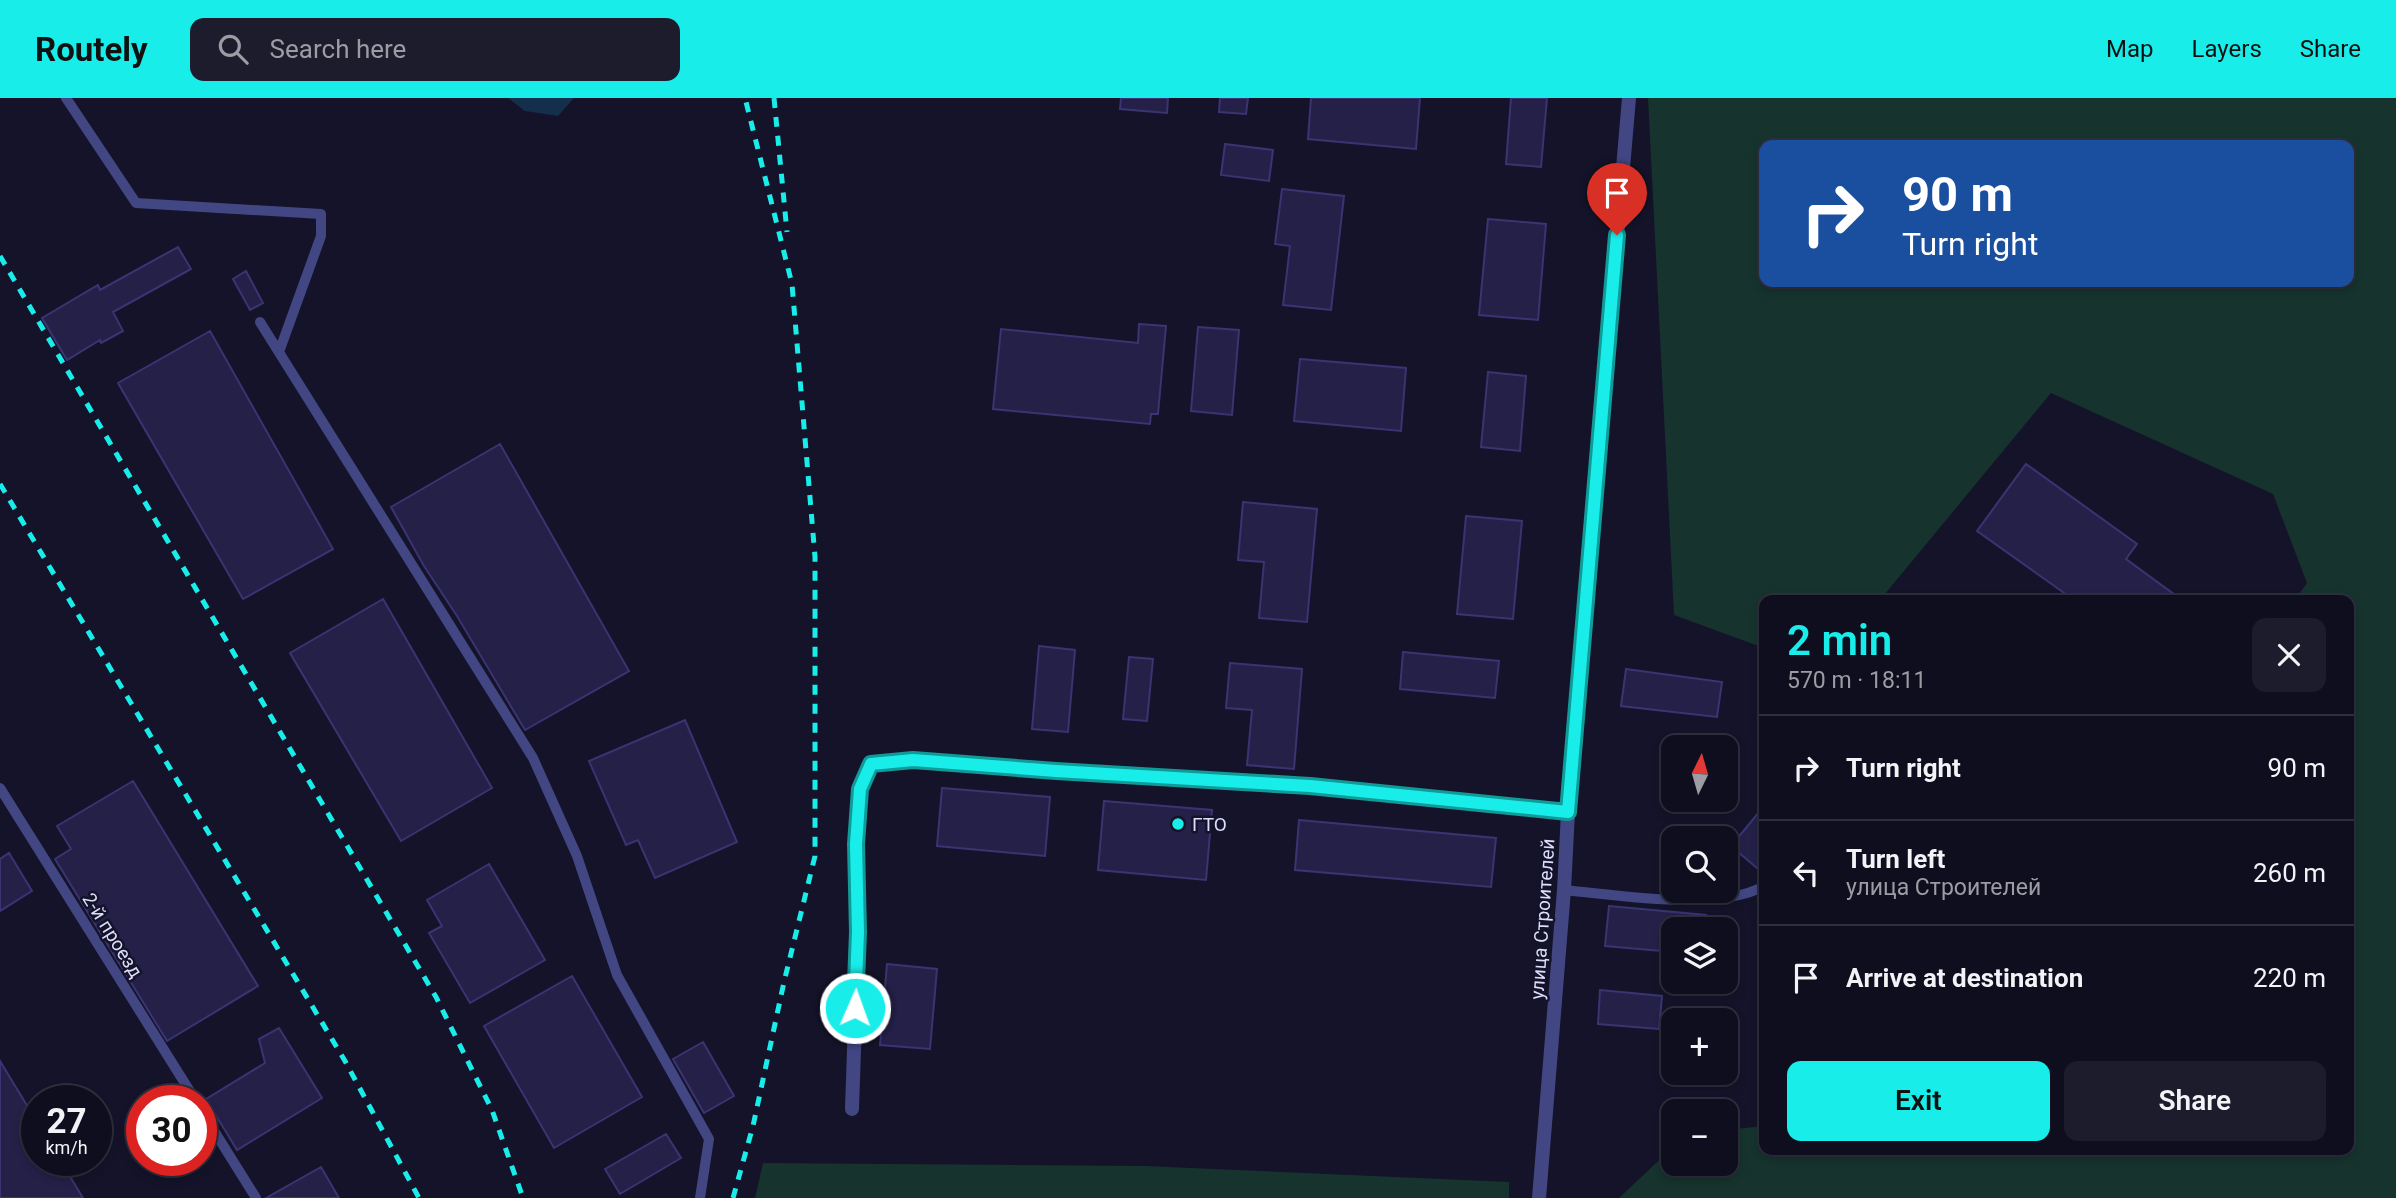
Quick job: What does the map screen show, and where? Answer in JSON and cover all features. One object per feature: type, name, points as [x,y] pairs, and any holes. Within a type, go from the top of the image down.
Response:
[{"type":"street","name":"улица Строителей","points":[[1539,1198],[1568,812],[1629,98]]},
{"type":"street","points":[[852,1109],[858,932],[856,844],[860,789],[871,764],[913,760],[1297,785],[1568,812]]},
{"type":"lane","points":[[66,98],[136,203],[321,214],[321,236],[279,352]]},
{"type":"lane","points":[[260,322],[533,758],[577,856],[617,975],[709,1139],[700,1198]]},
{"type":"lane","name":"2-й проезд","points":[[2,794],[186,1085]]},
{"type":"lane","points":[[1564,891],[1698,901],[1725,898],[1759,889]]},
{"type":"lane","points":[[217,1136],[256,1198]]},
{"type":"green space","points":[[1648,98],[2396,98],[2396,1198],[1619,1198],[1661,1158],[1661,1176],[1738,1176],[1738,1129],[1759,1127],[1759,1155],[2354,1155],[2354,595],[2299,595],[2307,583],[2273,494],[2051,393],[1884,595],[1759,595],[1759,646],[1674,615]]},
{"type":"green space","points":[[763,1163],[1145,1166],[1509,1182],[1509,1198],[755,1198]]},
{"type":"water","points":[[508,98],[574,98],[558,116],[525,111]]},
{"type":"building","points":[[1121,98],[1168,98],[1167,113],[1120,109]]},
{"type":"building","points":[[1220,98],[1248,98],[1246,114],[1219,112]]},
{"type":"building","points":[[1311,98],[1420,98],[1416,149],[1308,139]]},
{"type":"building","points":[[1511,98],[1547,98],[1541,167],[1506,164]]},
{"type":"building","points":[[1225,144],[1273,150],[1269,181],[1221,175]]},
{"type":"building","points":[[1282,189],[1344,196],[1331,310],[1283,305],[1290,246],[1275,244]]},
{"type":"building","points":[[1488,219],[1546,224],[1538,320],[1479,315]]},
{"type":"building","points":[[178,247],[191,269],[113,312],[123,331],[101,343],[100,340],[67,360],[42,318],[98,285],[100,290]]},
{"type":"building","points":[[246,271],[263,303],[250,310],[233,279]]},
{"type":"building","points":[[1139,324],[1166,326],[1158,414],[1151,414],[1150,424],[993,409],[1001,329],[1138,343]]},
{"type":"building","points":[[1198,327],[1239,330],[1232,415],[1191,411]]},
{"type":"building","points":[[210,331],[333,549],[243,599],[118,383]]},
{"type":"building","points":[[1300,359],[1406,368],[1401,431],[1294,421]]},
{"type":"building","points":[[1488,372],[1526,376],[1520,451],[1481,447]]},
{"type":"building","points":[[500,444],[629,671],[525,730],[424,566],[391,507]]},
{"type":"building","points":[[2026,464],[2137,544],[2126,559],[2175,595],[2067,595],[1977,531]]},
{"type":"building","points":[[1243,502],[1317,509],[1307,622],[1259,618],[1264,562],[1238,560]]},
{"type":"building","points":[[1466,516],[1522,521],[1513,619],[1457,614]]},
{"type":"building","points":[[383,599],[492,788],[401,841],[290,653]]},
{"type":"building","points":[[1039,646],[1075,650],[1068,732],[1032,729]]},
{"type":"building","points":[[1403,652],[1499,661],[1495,698],[1400,689]]},
{"type":"building","points":[[1129,657],[1153,659],[1147,721],[1123,719]]},
{"type":"building","points":[[1230,663],[1302,669],[1294,769],[1247,765],[1252,710],[1226,708]]},
{"type":"building","points":[[1626,669],[1722,682],[1717,717],[1621,706]]},
{"type":"building","points":[[685,720],[737,842],[655,878],[638,840],[626,845],[589,761]]},
{"type":"building","points":[[133,781],[258,986],[167,1041],[55,859],[71,849],[57,826]]},
{"type":"building","points":[[942,788],[1050,797],[1045,856],[937,846]]},
{"type":"building","points":[[1104,801],[1212,810],[1206,880],[1098,870]]},
{"type":"building","points":[[1759,812],[1759,870],[1738,852],[1738,838]]},
{"type":"building","points":[[1299,820],[1496,838],[1491,887],[1295,870]]},
{"type":"building","points":[[9,853],[32,891],[0,911],[0,859]]},
{"type":"building","points":[[489,864],[545,960],[470,1003],[429,933],[442,926],[427,900]]},
{"type":"building","points":[[1609,906],[1706,915],[1661,917],[1661,951],[1605,946]]},
{"type":"building","points":[[887,964],[937,969],[930,1049],[880,1045]]},
{"type":"building","points":[[572,976],[642,1097],[554,1148],[484,1026]]},
{"type":"building","points":[[1600,990],[1662,996],[1659,1029],[1598,1024]]},
{"type":"building","points":[[279,1028],[322,1098],[237,1150],[217,1117],[217,1092],[265,1063],[259,1039]]},
{"type":"building","points":[[703,1042],[734,1096],[704,1113],[673,1059]]},
{"type":"building","points":[[0,1061],[21,1096],[21,1176],[70,1176],[83,1198],[0,1198]]},
{"type":"building","points":[[666,1134],[681,1158],[620,1194],[605,1169]]},
{"type":"building","points":[[321,1167],[339,1198],[266,1198]]},
{"type":"railway","points":[[733,1198],[753,1126],[815,856],[815,557],[792,284],[745,98]]},
{"type":"railway","points":[[774,98],[787,232]]},
{"type":"railway","points":[[0,256],[436,997],[492,1110],[523,1198]]},
{"type":"railway","points":[[0,484],[345,1061],[419,1198]]},
{"type":"place","name":"ГТО","points":[[1178,824]]},
{"type":"route","points":[[855,1008],[858,932],[856,844],[860,789],[871,764],[913,760],[1310,786],[1568,812],[1617,235]]}]
